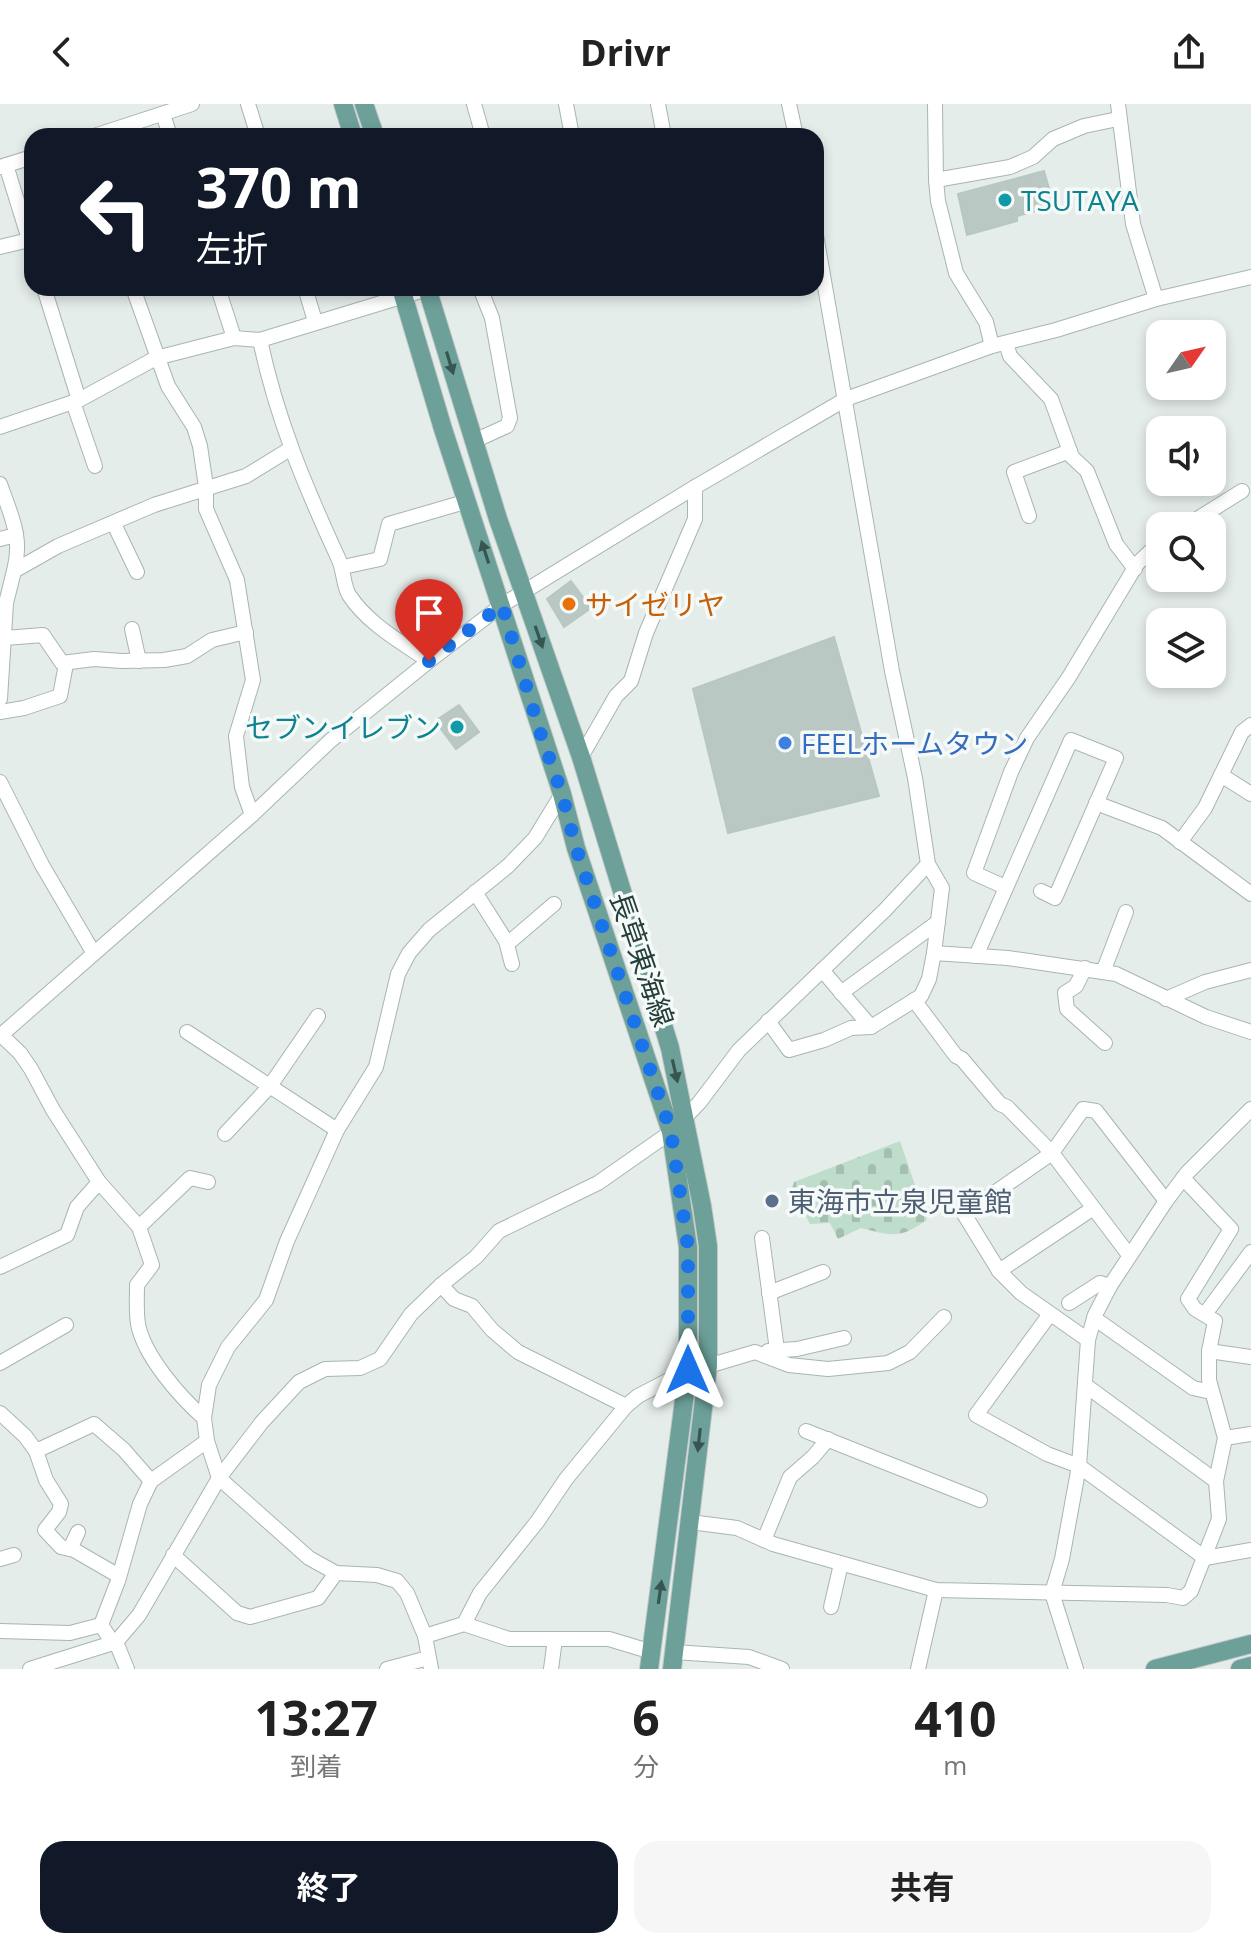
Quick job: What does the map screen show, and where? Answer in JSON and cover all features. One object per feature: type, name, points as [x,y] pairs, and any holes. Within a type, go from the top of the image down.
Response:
[{"type":"main road","points":[[343,104],[350,128]]},
{"type":"main road","points":[[364,104],[372,128]]},
{"type":"main road","name":"長草東海線","points":[[404,296],[443,429],[562,794],[576,848],[671,1132],[688,1247],[688,1370],[650,1660]]},
{"type":"main road","name":"長草東海線","points":[[429,296],[523,592],[581,757],[670,1048],[686,1119],[708,1246],[708,1366],[673,1661]]},
{"type":"main road","points":[[1155,1669],[1251,1644]]},
{"type":"main road","points":[[1240,1669],[1251,1666]]},
{"type":"street","points":[[119,128],[192,104]]},
{"type":"street","points":[[248,104],[256,128]]},
{"type":"street","points":[[474,104],[481,128]]},
{"type":"street","points":[[566,104],[570,128]]},
{"type":"street","points":[[658,104],[662,128]]},
{"type":"street","points":[[789,104],[794,128]]},
{"type":"street","points":[[935,104],[936,180],[956,273],[999,344],[1051,399],[1072,457],[1087,471],[1116,544],[1135,569]]},
{"type":"street","points":[[936,180],[1010,167],[1033,157],[1053,139],[1118,111],[1133,224],[1156,299]]},
{"type":"street","points":[[163,114],[167,128]]},
{"type":"street","points":[[24,159],[3,166],[24,225]]},
{"type":"street","points":[[0,247],[24,245]]},
{"type":"street","points":[[204,1418],[180,1397],[138,1326],[137,1285],[152,1265],[139,1227],[99,1182],[31,1069],[20,1053],[0,1035],[252,815],[330,741],[429,661],[502,605],[695,487],[846,399],[999,344],[1156,299],[1251,277]]},
{"type":"street","points":[[768,1021],[789,1050],[851,1028],[871,1027],[921,996],[929,979],[942,888],[928,864],[824,279]]},
{"type":"street","points":[[46,296],[95,466]]},
{"type":"street","points":[[136,296],[168,386],[194,427],[200,446],[206,509],[237,580],[253,680],[236,736],[242,787],[252,815]]},
{"type":"street","points":[[221,296],[234,338]]},
{"type":"street","points":[[307,296],[315,321]]},
{"type":"street","points":[[0,427],[76,401],[156,358],[234,338],[260,340],[391,296]]},
{"type":"street","points":[[474,441],[507,426],[510,418],[492,318],[483,296]]},
{"type":"street","points":[[260,340],[271,392],[290,449],[343,567],[347,592],[367,618],[429,661]]},
{"type":"street","points":[[14,571],[58,546],[154,505],[246,476],[290,449]]},
{"type":"street","points":[[1029,516],[1014,472],[1070,451]]},
{"type":"street","points":[[0,484],[19,551],[3,603],[5,638],[0,699]]},
{"type":"street","points":[[581,757],[616,696],[631,681],[651,619],[695,519],[695,487]]},
{"type":"street","points":[[1208,512],[1242,491]]},
{"type":"street","points":[[343,567],[380,559],[389,524],[468,501]]},
{"type":"street","points":[[114,524],[137,572]]},
{"type":"street","points":[[0,539],[16,535]]},
{"type":"street","points":[[1005,887],[974,873],[1011,772],[1027,738],[1069,677],[1135,569],[1146,557]]},
{"type":"street","points":[[132,629],[139,661]]},
{"type":"street","points":[[5,638],[43,635],[62,663],[66,664],[94,659],[139,661],[187,656],[212,640],[246,632]]},
{"type":"street","points":[[0,712],[60,696],[66,664]]},
{"type":"street","points":[[1180,842],[1205,808],[1242,732],[1251,725]]},
{"type":"street","points":[[976,956],[1071,740],[1116,758],[1055,898],[1041,891]]},
{"type":"street","points":[[1221,775],[1251,794]]},
{"type":"street","points":[[0,782],[42,865],[93,952]]},
{"type":"street","points":[[387,1669],[430,1663],[425,1636],[407,1593],[397,1581],[377,1575],[336,1573],[309,1558],[219,1478],[207,1441],[204,1418],[209,1385],[228,1347],[266,1300],[287,1241],[337,1130],[376,1067],[398,974],[409,953],[429,930],[508,866],[535,838],[562,794]]},
{"type":"street","points":[[1096,803],[1162,828],[1251,894]]},
{"type":"street","points":[[30,1669],[114,1642],[139,1615],[219,1478],[262,1422],[299,1382],[325,1369],[360,1368],[380,1359],[411,1314],[476,1257],[499,1231],[598,1183],[671,1132],[686,1119],[739,1050],[928,864]]},
{"type":"street","points":[[475,892],[506,941],[512,964]]},
{"type":"street","points":[[506,941],[512,940],[554,904]]},
{"type":"street","points":[[1103,972],[1126,912]]},
{"type":"street","points":[[841,993],[938,922]]},
{"type":"street","points":[[934,953],[1085,968],[1116,974],[1166,999],[1251,1032]]},
{"type":"street","points":[[1085,968],[1076,986],[1065,993],[1067,1009],[1105,1043]]},
{"type":"street","points":[[822,970],[871,1027]]},
{"type":"street","points":[[1166,999],[1205,982],[1251,970]]},
{"type":"street","points":[[914,1000],[956,1056],[1000,1104],[1007,1107],[1052,1153],[1129,1255]]},
{"type":"street","points":[[225,1134],[270,1086],[318,1016]]},
{"type":"street","points":[[187,1032],[337,1130]]},
{"type":"street","points":[[1088,1340],[1021,1293],[999,1271],[964,1214],[1052,1153],[1083,1109],[1096,1111],[1166,1201]]},
{"type":"street","points":[[1076,1669],[1052,1593],[1062,1559],[1079,1466],[1088,1340],[1094,1318],[1129,1255],[1183,1178],[1251,1109]]},
{"type":"street","points":[[139,1227],[190,1178],[208,1182]]},
{"type":"street","points":[[690,1522],[737,1528],[764,1540],[841,1564],[936,1590],[1167,1595],[1183,1598],[1191,1591],[1219,1519],[1216,1481],[1225,1438],[1211,1392],[1209,1351],[1215,1321],[1189,1304],[1188,1299],[1231,1229],[1183,1178]]},
{"type":"street","points":[[0,1267],[67,1235],[77,1207],[99,1182]]},
{"type":"street","points":[[999,1271],[1092,1209]]},
{"type":"street","points":[[762,1238],[777,1350]]},
{"type":"street","points":[[1205,1314],[1251,1252]]},
{"type":"street","points":[[769,1293],[823,1272]]},
{"type":"street","points":[[1069,1303],[1100,1283],[1110,1286]]},
{"type":"street","points":[[441,1285],[454,1299],[472,1306],[492,1330],[518,1352],[626,1406]]},
{"type":"street","points":[[1050,1314],[976,1415],[1047,1454],[1079,1466],[1205,1558],[1251,1550]]},
{"type":"street","points":[[755,1352],[789,1365],[828,1369],[888,1363],[910,1352],[944,1317]]},
{"type":"street","points":[[1094,1318],[1193,1388],[1211,1392]]},
{"type":"street","points":[[0,1363],[66,1325]]},
{"type":"street","points":[[708,1366],[755,1352],[797,1349],[844,1338]]},
{"type":"street","points":[[1209,1351],[1251,1357]]},
{"type":"street","points":[[464,1624],[480,1593],[626,1406],[638,1396],[688,1370]]},
{"type":"street","points":[[1085,1385],[1216,1481]]},
{"type":"street","points":[[0,1413],[36,1451],[46,1480],[61,1504],[59,1512],[45,1530],[61,1547],[119,1576]]},
{"type":"street","points":[[36,1451],[94,1424],[124,1450],[151,1481]]},
{"type":"street","points":[[806,1431],[980,1500]]},
{"type":"street","points":[[1225,1438],[1251,1434]]},
{"type":"street","points":[[764,1540],[790,1477],[828,1439]]},
{"type":"street","points":[[101,1625],[119,1576],[135,1517],[151,1481],[207,1441]]},
{"type":"street","points":[[70,1549],[78,1532]]},
{"type":"street","points":[[173,1555],[237,1613],[250,1617],[318,1598],[336,1573]]},
{"type":"street","points":[[831,1607],[841,1564]]},
{"type":"street","points":[[918,1669],[936,1590]]},
{"type":"street","points":[[425,1636],[464,1624],[509,1639],[609,1639],[650,1660]]},
{"type":"street","points":[[101,1625],[114,1642],[127,1669]]},
{"type":"street","points":[[0,1631],[70,1633],[101,1625]]},
{"type":"street","points":[[551,1669],[555,1639]]},
{"type":"street","points":[[673,1661],[749,1657],[782,1669]]},
{"type":"green space","points":[[900,1141],[927,1220],[902,1233],[888,1234],[861,1228],[838,1239],[830,1223],[810,1224],[792,1189],[794,1182]]},
{"type":"building","name":"TSUTAYA","points":[[1044,171],[1054,206],[1017,216],[1017,221],[967,235],[958,194]]},
{"type":"building","name":"サイゼリヤ","points":[[571,581],[591,608],[564,627],[547,599]]},
{"type":"building","name":"FEELホームタウン","points":[[834,637],[879,796],[728,833],[693,689]]},
{"type":"building","name":"セブンイレブン","points":[[459,705],[479,732],[456,749],[435,721]]},
{"type":"place","name":"TSUTAYA","points":[[1005,200]]},
{"type":"place","name":"サイゼリヤ","points":[[569,604]]},
{"type":"place","name":"セブンイレブン","points":[[457,727]]},
{"type":"place","name":"FEELホームタウン","points":[[785,743]]},
{"type":"place","name":"東海市立泉児童館","points":[[772,1201]]},
{"type":"route","points":[[429,661],[502,605],[576,848],[671,1132],[688,1247],[688,1370]]}]
